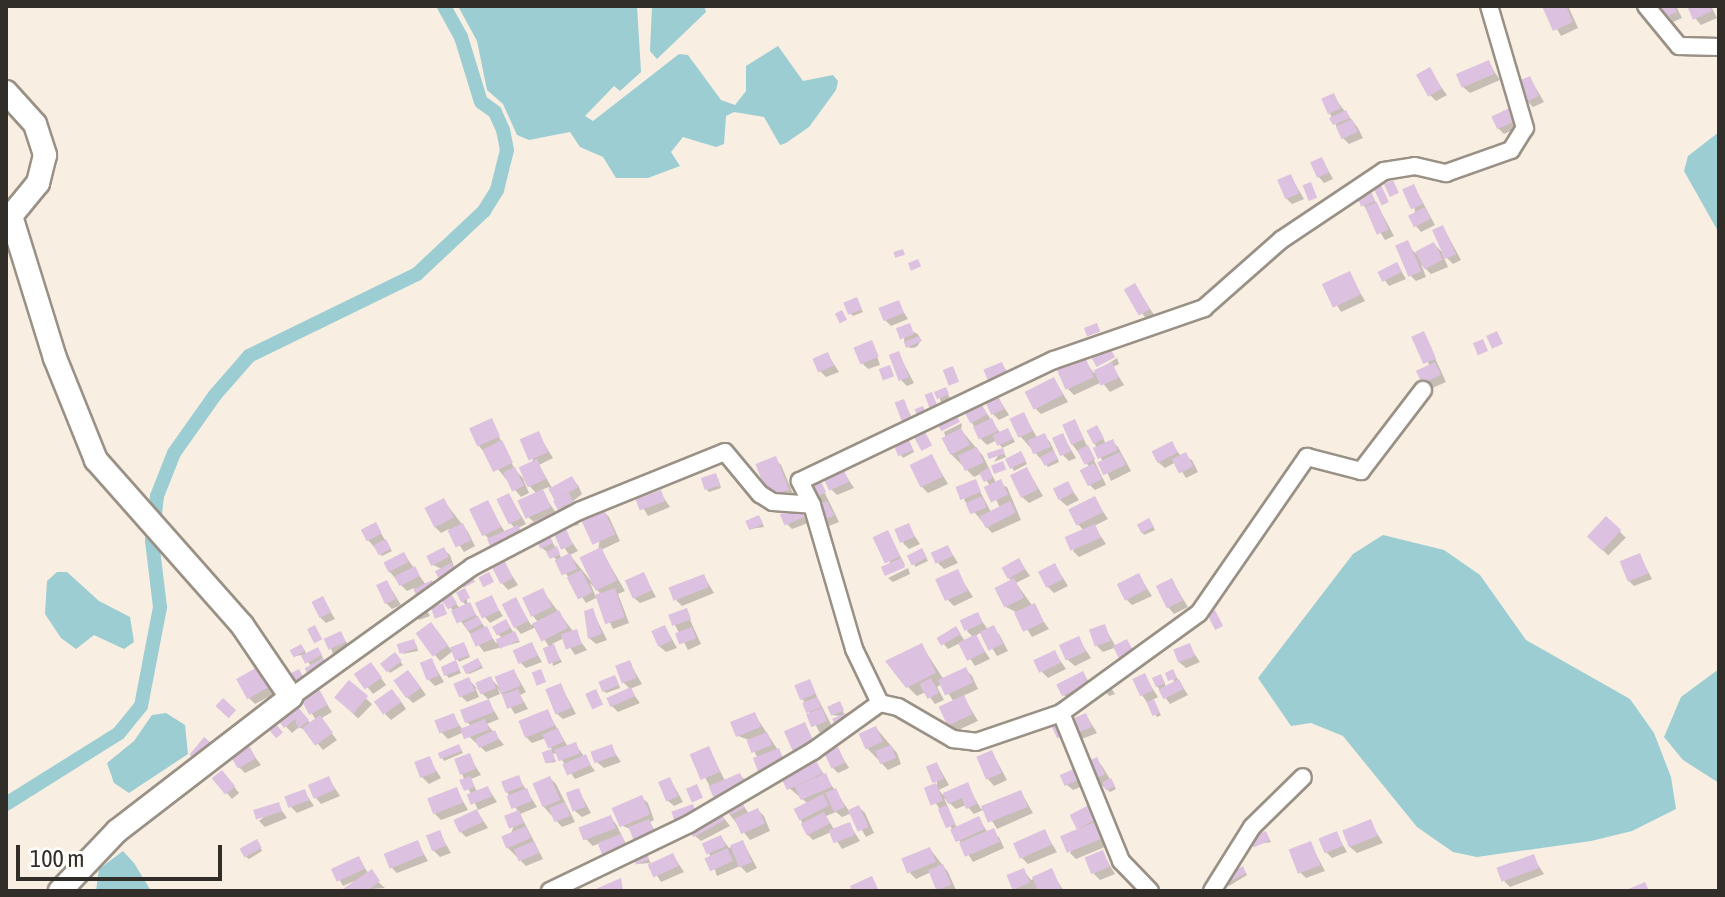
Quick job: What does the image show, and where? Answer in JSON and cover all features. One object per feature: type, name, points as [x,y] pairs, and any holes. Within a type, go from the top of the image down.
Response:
[{"type":"street","points":[[880,703],[854,649],[812,505],[800,481],[1054,360],[1204,308],[1281,240],[1384,171],[1415,166],[1446,173],[1511,150],[1525,128],[1489,6]]},
{"type":"street","points":[[1646,6],[1679,46],[1719,47]]},
{"type":"street","points":[[6,92],[35,124],[45,155],[38,183],[11,216],[55,358],[96,460],[242,625],[291,697]]},
{"type":"street","points":[[550,891],[689,824],[813,751],[880,703],[898,707],[953,739],[976,742],[1061,713],[1199,613],[1307,457],[1361,471],[1423,390]]},
{"type":"street","points":[[60,891],[117,831],[291,697],[472,567],[579,511],[725,452],[760,494],[773,502],[812,505]]},
{"type":"street","points":[[1061,713],[1121,861],[1150,891]]},
{"type":"street","points":[[1212,891],[1252,827],[1303,777]]},
{"type":"water","points":[[458,6],[637,6],[641,72],[620,91],[614,86],[585,116],[593,121],[679,54],[688,55],[721,100],[735,105],[746,91],[746,66],[778,46],[803,81],[833,75],[838,81],[836,90],[809,127],[786,143],[780,145],[764,117],[734,112],[726,116],[724,144],[716,147],[683,137],[671,152],[680,166],[648,178],[616,178],[603,157],[580,147],[570,132],[529,140],[517,135],[503,104],[487,90],[477,41]]},
{"type":"water","points":[[652,6],[704,6],[706,12],[657,59],[650,51]]},
{"type":"water","points":[[1719,132],[1719,233],[1684,171],[1688,156]]},
{"type":"water","points":[[1383,535],[1444,550],[1480,575],[1526,640],[1630,699],[1654,733],[1671,777],[1676,809],[1632,831],[1591,841],[1477,857],[1453,852],[1417,827],[1343,736],[1311,723],[1291,726],[1258,678],[1353,554]]},
{"type":"water","points":[[57,572],[67,572],[99,601],[130,617],[134,642],[124,649],[94,635],[76,649],[61,638],[45,614],[47,581]]},
{"type":"water","points":[[1719,669],[1719,783],[1683,760],[1664,737],[1681,697]]},
{"type":"water","points":[[166,713],[185,725],[188,754],[129,793],[114,783],[107,763],[134,741],[152,715]]},
{"type":"water","points":[[123,851],[151,891],[96,891],[99,869]]},
{"type":"building","points":[[1542,6],[1566,6],[1573,22],[1553,31]]},
{"type":"building","points":[[1660,6],[1674,6],[1677,12],[1665,17]]},
{"type":"building","points":[[1710,6],[1712,11],[1693,20],[1688,8]]},
{"type":"building","points":[[1489,60],[1495,74],[1462,88],[1456,74]]},
{"type":"building","points":[[1430,67],[1442,89],[1428,97],[1416,75]]},
{"type":"building","points":[[1530,76],[1539,96],[1525,102],[1516,82]]},
{"type":"building","points":[[1334,93],[1341,109],[1328,114],[1321,99]]},
{"type":"building","points":[[1514,106],[1520,119],[1497,129],[1491,117]]},
{"type":"building","points":[[1346,110],[1350,118],[1333,125],[1329,118]]},
{"type":"building","points":[[1352,119],[1358,132],[1342,139],[1336,127]]},
{"type":"building","points":[[1322,157],[1329,173],[1317,178],[1310,162]]},
{"type":"building","points":[[1291,174],[1299,193],[1285,199],[1277,180]]},
{"type":"building","points":[[1393,180],[1399,193],[1390,197],[1384,184]]},
{"type":"building","points":[[1311,182],[1317,198],[1309,201],[1303,185]]},
{"type":"building","points":[[1380,183],[1389,202],[1382,205],[1373,186]]},
{"type":"building","points":[[1414,184],[1423,204],[1411,209],[1402,189]]},
{"type":"building","points":[[1371,191],[1375,201],[1361,207],[1357,197]]},
{"type":"building","points":[[1377,202],[1389,230],[1377,235],[1365,207]]},
{"type":"building","points":[[1425,207],[1431,219],[1414,227],[1408,216]]},
{"type":"building","points":[[1443,225],[1456,254],[1445,259],[1432,230]]},
{"type":"building","points":[[1408,240],[1421,271],[1408,277],[1395,245]]},
{"type":"building","points":[[1434,242],[1443,260],[1424,269],[1415,252]]},
{"type":"building","points":[[903,249],[905,255],[895,258],[893,252]]},
{"type":"building","points":[[918,259],[921,266],[911,271],[908,263]]},
{"type":"building","points":[[1397,262],[1402,272],[1382,282],[1377,272]]},
{"type":"building","points":[[1350,271],[1361,295],[1333,308],[1322,284]]},
{"type":"building","points":[[1135,283],[1150,309],[1139,315],[1124,290]]},
{"type":"building","points":[[857,297],[862,309],[848,315],[843,303]]},
{"type":"building","points":[[899,300],[904,313],[883,321],[878,308]]},
{"type":"building","points":[[842,310],[847,320],[840,323],[835,314]]},
{"type":"building","points":[[910,323],[914,334],[900,339],[896,328]]},
{"type":"building","points":[[1097,323],[1100,331],[1087,336],[1084,328]]},
{"type":"building","points":[[1424,331],[1436,358],[1423,364],[1411,337]]},
{"type":"building","points":[[1497,331],[1503,344],[1492,349],[1486,336]]},
{"type":"building","points":[[919,336],[922,341],[906,348],[904,342]]},
{"type":"building","points":[[1483,339],[1488,351],[1478,355],[1473,343]]},
{"type":"building","points":[[872,340],[879,357],[860,364],[853,347]]},
{"type":"building","points":[[1108,344],[1115,357],[1097,367],[1089,354]]},
{"type":"building","points":[[899,351],[909,377],[899,381],[889,355]]},
{"type":"building","points":[[828,352],[834,366],[818,372],[812,359]]},
{"type":"building","points":[[1085,357],[1094,377],[1066,390],[1057,370]]},
{"type":"building","points":[[1002,362],[1006,372],[988,380],[983,369]]},
{"type":"building","points":[[1112,362],[1119,378],[1101,386],[1094,370]]},
{"type":"building","points":[[1435,362],[1441,375],[1422,384],[1416,371]]},
{"type":"building","points":[[890,365],[894,376],[883,380],[879,369]]},
{"type":"building","points":[[953,366],[959,382],[949,386],[943,370]]},
{"type":"building","points":[[1054,377],[1063,395],[1034,410],[1025,392]]},
{"type":"building","points":[[946,387],[949,394],[937,399],[934,392]]},
{"type":"building","points":[[996,391],[1004,409],[991,415],[983,397]]},
{"type":"building","points":[[932,392],[938,408],[931,411],[925,395]]},
{"type":"building","points":[[904,399],[913,423],[904,427],[895,403]]},
{"type":"building","points":[[981,403],[987,414],[971,424],[964,412]]},
{"type":"building","points":[[923,406],[928,419],[920,422],[915,409]]},
{"type":"building","points":[[955,412],[960,422],[941,431],[936,422]]},
{"type":"building","points":[[1024,412],[1033,431],[1018,438],[1009,419]]},
{"type":"building","points":[[492,418],[500,436],[477,446],[469,428]]},
{"type":"building","points":[[992,418],[998,431],[979,440],[973,427]]},
{"type":"building","points":[[1075,419],[1084,439],[1071,445],[1062,425]]},
{"type":"building","points":[[1097,425],[1104,438],[1093,444],[1086,431]]},
{"type":"building","points":[[961,428],[970,445],[950,455],[942,438]]},
{"type":"building","points":[[1008,428],[1013,439],[997,446],[992,435]]},
{"type":"building","points":[[539,431],[548,452],[529,460],[520,439]]},
{"type":"building","points":[[925,432],[932,445],[921,451],[914,438]]},
{"type":"building","points":[[1045,433],[1051,447],[1033,454],[1028,440]]},
{"type":"building","points":[[1063,433],[1071,451],[1060,456],[1052,438]]},
{"type":"building","points":[[908,438],[913,450],[898,456],[893,444]]},
{"type":"building","points":[[1113,439],[1118,450],[1098,459],[1093,448]]},
{"type":"building","points":[[502,440],[513,462],[493,472],[482,450]]},
{"type":"building","points":[[1172,441],[1178,453],[1157,463],[1152,451]]},
{"type":"building","points":[[1088,445],[1095,459],[1085,465],[1077,450]]},
{"type":"building","points":[[977,447],[984,463],[965,471],[958,456]]},
{"type":"building","points":[[1003,448],[1005,454],[989,459],[987,453]]},
{"type":"building","points":[[1053,450],[1058,459],[1045,466],[1040,457]]},
{"type":"building","points":[[1021,451],[1026,461],[1010,469],[1005,459]]},
{"type":"building","points":[[1120,452],[1126,465],[1103,475],[1097,463]]},
{"type":"building","points":[[1186,452],[1193,466],[1179,474],[1172,459]]},
{"type":"building","points":[[932,454],[943,476],[920,487],[910,465]]},
{"type":"building","points":[[776,456],[789,490],[768,497],[755,464]]},
{"type":"building","points":[[537,459],[546,479],[528,487],[519,467]]},
{"type":"building","points":[[1003,461],[1006,469],[994,474],[991,466]]},
{"type":"building","points":[[1094,463],[1102,479],[1088,486],[1080,470]]},
{"type":"building","points":[[842,466],[849,481],[829,491],[822,475]]},
{"type":"building","points":[[515,467],[524,486],[512,492],[503,472]]},
{"type":"building","points":[[1027,467],[1038,489],[1021,498],[1010,475]]},
{"type":"building","points":[[989,468],[993,478],[984,482],[979,473]]},
{"type":"building","points":[[716,473],[720,485],[705,490],[701,478]]},
{"type":"building","points":[[572,476],[578,487],[555,500],[548,489]]},
{"type":"building","points":[[818,476],[826,492],[815,498],[806,482]]},
{"type":"building","points":[[976,479],[981,492],[960,500],[955,487]]},
{"type":"building","points":[[1001,479],[1008,494],[991,502],[984,487]]},
{"type":"building","points":[[1068,481],[1074,493],[1059,500],[1053,489]]},
{"type":"building","points":[[543,489],[551,507],[526,519],[517,500]]},
{"type":"building","points":[[661,490],[665,501],[640,511],[636,499]]},
{"type":"building","points":[[509,493],[521,518],[509,524],[496,499]]},
{"type":"building","points":[[569,493],[573,502],[562,507],[566,516],[533,532],[529,524],[558,510],[553,501]]},
{"type":"building","points":[[982,496],[987,507],[970,514],[966,503]]},
{"type":"building","points":[[1095,496],[1103,512],[1076,526],[1068,510]]},
{"type":"building","points":[[444,498],[454,518],[434,528],[424,508]]},
{"type":"building","points":[[488,500],[501,527],[482,536],[469,509]]},
{"type":"building","points":[[827,501],[834,515],[822,522],[815,507]]},
{"type":"building","points":[[1010,501],[1016,513],[986,528],[980,516]]},
{"type":"building","points":[[799,506],[804,517],[785,526],[780,515]]},
{"type":"building","points":[[603,508],[615,534],[593,545],[580,519]]},
{"type":"building","points":[[759,515],[763,524],[749,530],[745,521]]},
{"type":"building","points":[[1606,516],[1621,530],[1602,551],[1587,536]]},
{"type":"building","points":[[1149,518],[1154,527],[1142,534],[1137,525]]},
{"type":"building","points":[[376,522],[382,534],[367,541],[361,530]]},
{"type":"building","points":[[463,523],[471,540],[456,547],[448,530]]},
{"type":"building","points":[[909,523],[915,537],[900,543],[894,529]]},
{"type":"building","points":[[1095,524],[1101,538],[1070,551],[1065,537]]},
{"type":"building","points":[[518,525],[523,536],[492,550],[487,539]]},
{"type":"building","points":[[566,529],[573,545],[561,550],[554,534]]},
{"type":"building","points":[[888,530],[900,556],[885,563],[873,537]]},
{"type":"building","points":[[550,536],[553,543],[540,549],[537,541]]},
{"type":"building","points":[[386,539],[391,549],[379,555],[374,545]]},
{"type":"building","points":[[948,545],[953,556],[936,564],[931,553]]},
{"type":"building","points":[[557,546],[560,554],[550,559],[546,552]]},
{"type":"building","points":[[444,547],[449,557],[431,566],[426,556]]},
{"type":"building","points":[[601,547],[617,580],[596,591],[579,558]]},
{"type":"building","points":[[922,548],[927,558],[912,566],[907,556]]},
{"type":"building","points":[[404,552],[409,562],[389,572],[384,562]]},
{"type":"building","points":[[570,553],[577,568],[562,576],[555,560]]},
{"type":"building","points":[[1640,553],[1648,573],[1628,582],[1620,561]]},
{"type":"building","points":[[901,558],[905,567],[885,576],[881,567]]},
{"type":"building","points":[[1019,558],[1025,569],[1008,579],[1002,568]]},
{"type":"building","points":[[504,560],[513,578],[501,584],[492,566]]},
{"type":"building","points":[[451,563],[456,573],[440,581],[435,571]]},
{"type":"building","points":[[1055,563],[1063,579],[1046,588],[1038,572]]},
{"type":"building","points":[[415,566],[420,576],[400,586],[395,576]]},
{"type":"building","points":[[958,569],[968,591],[945,601],[935,579]]},
{"type":"building","points":[[581,570],[592,592],[578,600],[567,577]]},
{"type":"building","points":[[470,572],[475,582],[463,588],[458,578]]},
{"type":"building","points":[[489,572],[494,582],[483,587],[478,577]]},
{"type":"building","points":[[644,572],[652,590],[633,599],[625,581]]},
{"type":"building","points":[[1139,573],[1147,589],[1125,600],[1117,584]]},
{"type":"building","points":[[704,574],[709,587],[674,601],[669,588]]},
{"type":"building","points":[[1014,578],[1024,598],[1004,608],[994,588]]},
{"type":"building","points":[[1172,578],[1183,600],[1167,608],[1156,586]]},
{"type":"building","points":[[387,580],[396,599],[385,604],[376,585]]},
{"type":"building","points":[[432,580],[437,590],[418,599],[413,590]]},
{"type":"building","points":[[465,588],[470,598],[461,602],[456,593]]},
{"type":"building","points":[[543,588],[552,607],[531,617],[522,598]]},
{"type":"building","points":[[615,588],[625,617],[605,624],[595,595]]},
{"type":"building","points":[[448,590],[457,603],[448,609],[439,596]]},
{"type":"building","points":[[492,595],[499,610],[482,618],[475,603]]},
{"type":"building","points":[[323,596],[331,612],[320,618],[311,602]]},
{"type":"building","points":[[516,597],[528,621],[514,628],[502,604]]},
{"type":"building","points":[[470,602],[476,615],[457,624],[451,611]]},
{"type":"building","points":[[443,603],[447,614],[435,619],[431,607]]},
{"type":"building","points":[[1035,603],[1044,622],[1023,632],[1014,613]]},
{"type":"building","points":[[593,608],[602,634],[588,639],[584,611]]},
{"type":"building","points":[[687,608],[691,619],[672,626],[668,615]]},
{"type":"building","points":[[559,610],[568,628],[541,641],[532,624]]},
{"type":"building","points":[[1215,610],[1223,626],[1215,630],[1207,614]]},
{"type":"building","points":[[978,612],[983,623],[965,631],[960,620]]},
{"type":"building","points":[[478,616],[482,624],[468,631],[464,623]]},
{"type":"building","points":[[506,619],[511,628],[497,636],[492,627]]},
{"type":"building","points":[[431,622],[448,645],[433,657],[416,633]]},
{"type":"building","points":[[1105,624],[1111,641],[1095,647],[1089,630]]},
{"type":"building","points":[[315,625],[322,639],[314,643],[307,629]]},
{"type":"building","points":[[665,625],[672,641],[658,647],[651,631]]},
{"type":"building","points":[[994,625],[1003,644],[988,651],[979,632]]},
{"type":"building","points":[[487,626],[493,639],[476,647],[470,634]]},
{"type":"building","points":[[956,626],[961,634],[941,646],[936,638]]},
{"type":"building","points":[[692,627],[696,638],[679,644],[675,633]]},
{"type":"building","points":[[577,629],[582,644],[566,649],[561,634]]},
{"type":"building","points":[[341,631],[346,642],[329,650],[324,639]]},
{"type":"building","points":[[515,631],[519,640],[500,649],[496,640]]},
{"type":"building","points":[[976,634],[985,652],[967,661],[958,643]]},
{"type":"building","points":[[1079,636],[1086,652],[1066,660],[1059,645]]},
{"type":"building","points":[[414,639],[417,649],[400,654],[397,644]]},
{"type":"building","points":[[1127,639],[1136,657],[1122,664],[1113,646]]},
{"type":"building","points":[[464,642],[469,655],[455,660],[450,647]]},
{"type":"building","points":[[532,642],[538,656],[519,664],[513,650]]},
{"type":"building","points":[[922,643],[936,673],[906,688],[885,661]]},
{"type":"building","points":[[1190,643],[1195,656],[1178,663],[1173,649]]},
{"type":"building","points":[[301,644],[305,651],[294,657],[290,650]]},
{"type":"building","points":[[554,644],[560,660],[549,664],[543,648]]},
{"type":"building","points":[[318,647],[322,655],[305,664],[301,656]]},
{"type":"building","points":[[1055,650],[1061,663],[1039,673],[1033,660]]},
{"type":"building","points":[[395,652],[402,661],[387,672],[380,664]]},
{"type":"building","points":[[323,658],[328,667],[309,677],[305,668]]},
{"type":"building","points":[[432,658],[439,676],[427,680],[420,663]]},
{"type":"building","points":[[478,658],[482,666],[466,674],[462,666]]},
{"type":"building","points":[[456,660],[460,670],[444,676],[441,667]]},
{"type":"building","points":[[630,660],[637,678],[622,683],[615,666]]},
{"type":"building","points":[[371,662],[382,678],[365,690],[354,674]]},
{"type":"building","points":[[258,667],[269,687],[247,699],[236,679]]},
{"type":"building","points":[[966,667],[973,682],[945,696],[938,680]]},
{"type":"building","points":[[299,669],[304,679],[290,686],[285,676]]},
{"type":"building","points":[[514,669],[521,686],[501,694],[495,677]]},
{"type":"building","points":[[541,669],[546,682],[537,686],[532,673]]},
{"type":"building","points":[[1173,669],[1177,678],[1168,681],[1165,673]]},
{"type":"building","points":[[408,670],[421,688],[406,698],[393,681]]},
{"type":"building","points":[[1083,671],[1089,683],[1062,696],[1056,685]]},
{"type":"building","points":[[1145,673],[1153,690],[1140,696],[1132,679]]},
{"type":"building","points":[[1161,674],[1165,683],[1156,687],[1152,678]]},
{"type":"building","points":[[615,675],[619,685],[602,692],[598,682]]},
{"type":"building","points":[[491,676],[496,688],[480,695],[475,683]]},
{"type":"building","points":[[469,677],[475,691],[459,697],[453,684]]},
{"type":"building","points":[[931,678],[939,693],[928,699],[920,684]]},
{"type":"building","points":[[810,679],[816,694],[800,700],[794,685]]},
{"type":"building","points":[[1179,679],[1184,689],[1164,699],[1159,689]]},
{"type":"building","points":[[349,680],[368,696],[353,714],[334,698]]},
{"type":"building","points":[[561,683],[571,708],[555,714],[545,689]]},
{"type":"building","points":[[631,687],[635,696],[610,707],[606,698]]},
{"type":"building","points":[[319,689],[328,705],[309,715],[301,699]]},
{"type":"building","points":[[392,689],[401,702],[383,715],[374,702]]},
{"type":"building","points":[[518,689],[523,703],[507,709],[502,695]]},
{"type":"building","points":[[596,689],[603,704],[592,709],[585,694]]},
{"type":"building","points":[[964,695],[973,714],[947,726],[939,707]]},
{"type":"building","points":[[817,697],[821,707],[806,713],[802,703]]},
{"type":"building","points":[[223,698],[236,710],[229,718],[215,706]]},
{"type":"building","points":[[489,699],[494,712],[465,723],[460,710]]},
{"type":"building","points":[[1154,699],[1160,713],[1152,716],[1147,702]]},
{"type":"building","points":[[840,701],[844,710],[831,716],[827,707]]},
{"type":"building","points":[[296,705],[309,720],[298,729],[295,719],[284,728],[275,717]]},
{"type":"building","points":[[822,708],[827,721],[811,727],[806,714]]},
{"type":"building","points":[[548,709],[555,726],[525,738],[518,721]]},
{"type":"building","points":[[755,712],[761,727],[736,737],[730,722]]},
{"type":"building","points":[[454,713],[459,726],[439,734],[434,721]]},
{"type":"building","points":[[846,713],[849,720],[835,726],[832,719]]},
{"type":"building","points":[[1086,713],[1092,727],[1075,734],[1069,720]]},
{"type":"building","points":[[320,715],[333,733],[315,746],[302,728]]},
{"type":"building","points":[[1061,718],[1068,733],[1057,738],[1050,723]]},
{"type":"building","points":[[485,719],[489,729],[464,739],[460,729]]},
{"type":"building","points":[[273,721],[283,732],[276,738],[266,727]]},
{"type":"building","points":[[805,722],[815,744],[794,753],[784,731]]},
{"type":"building","points":[[876,726],[883,742],[866,749],[859,734]]},
{"type":"building","points":[[558,728],[564,742],[548,748],[542,735]]},
{"type":"building","points":[[495,730],[499,739],[479,748],[475,739]]},
{"type":"building","points":[[767,732],[772,745],[751,753],[746,740]]},
{"type":"building","points":[[204,737],[214,745],[200,763],[190,755]]},
{"type":"building","points":[[576,742],[580,753],[558,761],[554,750]]},
{"type":"building","points":[[459,744],[462,751],[440,759],[438,753]]},
{"type":"building","points":[[612,744],[616,755],[594,763],[590,752]]},
{"type":"building","points":[[891,745],[896,758],[880,764],[875,751]]},
{"type":"building","points":[[249,746],[256,758],[238,769],[231,756]]},
{"type":"building","points":[[709,746],[720,772],[701,780],[690,754]]},
{"type":"building","points":[[838,747],[845,762],[832,769],[824,753]]},
{"type":"building","points":[[779,748],[784,761],[758,771],[753,758]]},
{"type":"building","points":[[551,749],[555,760],[546,764],[542,752]]},
{"type":"building","points":[[992,750],[1002,773],[986,780],[976,757]]},
{"type":"building","points":[[470,753],[476,769],[460,775],[454,759]]},
{"type":"building","points":[[586,754],[591,765],[567,776],[562,765]]},
{"type":"building","points":[[430,756],[436,772],[420,778],[414,762]]},
{"type":"building","points":[[1097,757],[1105,774],[1092,780],[1084,763]]},
{"type":"building","points":[[815,758],[822,773],[787,790],[780,774]]},
{"type":"building","points":[[937,762],[944,779],[933,783],[926,766]]},
{"type":"building","points":[[1078,767],[1083,778],[1065,786],[1060,775]]},
{"type":"building","points":[[222,770],[235,786],[225,795],[212,778]]},
{"type":"building","points":[[740,773],[745,785],[714,798],[709,786]]},
{"type":"building","points":[[826,773],[832,787],[801,800],[795,786]]},
{"type":"building","points":[[519,775],[523,786],[505,793],[501,781]]},
{"type":"building","points":[[329,776],[335,790],[314,799],[308,785]]},
{"type":"building","points":[[470,776],[475,787],[464,791],[459,780]]},
{"type":"building","points":[[550,776],[560,800],[543,807],[533,783]]},
{"type":"building","points":[[670,777],[678,796],[666,801],[658,782]]},
{"type":"building","points":[[1111,778],[1115,786],[1106,791],[1102,783]]},
{"type":"building","points":[[968,782],[977,804],[966,809],[962,798],[948,804],[943,793]]},
{"type":"building","points":[[936,783],[943,801],[931,805],[924,788]]},
{"type":"building","points":[[697,784],[703,798],[692,802],[686,789]]},
{"type":"building","points":[[488,786],[492,796],[471,805],[467,795]]},
{"type":"building","points":[[457,787],[463,803],[433,814],[427,798]]},
{"type":"building","points":[[527,788],[532,801],[511,809],[506,796]]},
{"type":"building","points":[[579,788],[586,807],[573,812],[566,793]]},
{"type":"building","points":[[836,788],[845,807],[834,812],[825,793]]},
{"type":"building","points":[[305,789],[309,800],[288,808],[284,797]]},
{"type":"building","points":[[1021,790],[1028,807],[988,823],[981,806]]},
{"type":"building","points":[[823,794],[829,806],[799,821],[794,809]]},
{"type":"building","points":[[642,795],[650,814],[620,827],[612,808]]},
{"type":"building","points":[[739,796],[745,808],[731,815],[725,803]]},
{"type":"building","points":[[279,802],[282,812],[256,819],[253,810]]},
{"type":"building","points":[[565,802],[570,816],[554,822],[549,808]]},
{"type":"building","points":[[693,804],[697,815],[675,823],[671,812]]},
{"type":"building","points":[[1091,804],[1098,818],[1077,829],[1070,815]]},
{"type":"building","points":[[859,805],[869,827],[858,832],[848,810]]},
{"type":"building","points":[[947,805],[955,824],[946,828],[938,809]]},
{"type":"building","points":[[758,808],[765,824],[741,834],[734,819]]},
{"type":"building","points":[[477,809],[483,822],[459,833],[453,820]]},
{"type":"building","points":[[519,810],[524,823],[509,829],[504,816]]},
{"type":"building","points":[[720,811],[725,820],[693,837],[689,828]]},
{"type":"building","points":[[824,812],[830,824],[807,835],[801,824]]},
{"type":"building","points":[[611,815],[616,828],[583,841],[578,828]]},
{"type":"building","points":[[979,816],[985,829],[956,842],[950,830]]},
{"type":"building","points":[[649,819],[656,837],[635,845],[628,827]]},
{"type":"building","points":[[1371,819],[1378,836],[1349,847],[1342,831]]},
{"type":"building","points":[[1100,820],[1107,837],[1067,853],[1060,836]]},
{"type":"building","points":[[850,822],[855,835],[834,843],[829,830]]},
{"type":"building","points":[[526,826],[531,838],[506,849],[501,837]]},
{"type":"building","points":[[994,828],[1000,842],[965,857],[959,843]]},
{"type":"building","points":[[1045,829],[1052,845],[1020,859],[1013,843]]},
{"type":"building","points":[[440,830],[446,846],[432,851],[426,835]]},
{"type":"building","points":[[1266,831],[1270,840],[1254,847],[1250,838]]},
{"type":"building","points":[[1337,831],[1343,846],[1324,853],[1318,838]]},
{"type":"building","points":[[621,834],[627,850],[604,859],[598,843]]},
{"type":"building","points":[[721,835],[726,846],[707,855],[702,844]]},
{"type":"building","points":[[257,839],[262,848],[244,857],[240,849]]},
{"type":"building","points":[[418,840],[424,855],[390,869],[384,854]]},
{"type":"building","points":[[743,840],[752,862],[739,867],[730,845]]},
{"type":"building","points":[[534,841],[539,853],[519,862],[514,850]]},
{"type":"building","points":[[1311,841],[1320,865],[1298,874],[1289,850]]},
{"type":"building","points":[[930,847],[936,862],[907,873],[901,859]]},
{"type":"building","points":[[727,848],[733,861],[710,871],[704,859]]},
{"type":"building","points":[[645,850],[649,859],[636,865],[632,856]]},
{"type":"building","points":[[1103,850],[1110,867],[1091,874],[1084,857]]},
{"type":"building","points":[[673,853],[679,866],[654,878],[648,865]]},
{"type":"building","points":[[1534,854],[1539,868],[1502,882],[1496,868]]},
{"type":"building","points":[[359,856],[365,869],[337,882],[331,869]]},
{"type":"building","points":[[943,864],[951,884],[936,890],[928,870]]},
{"type":"building","points":[[1243,866],[1246,873],[1225,884],[1222,878]]},
{"type":"building","points":[[1024,868],[1030,883],[1012,890],[1006,875]]},
{"type":"building","points":[[1052,868],[1062,891],[1038,891],[1032,877]]},
{"type":"building","points":[[372,869],[380,881],[367,891],[340,891]]},
{"type":"building","points":[[872,876],[879,891],[852,891],[850,886]]},
{"type":"building","points":[[621,878],[623,891],[591,891]]},
{"type":"building","points":[[1645,882],[1649,891],[1624,891]]},
{"type":"waterway","points":[[6,804],[119,733],[141,706],[160,607],[152,541],[157,496],[174,453],[215,395],[249,356],[417,274],[484,211],[497,190],[507,150],[503,130],[495,112],[481,102],[461,37],[444,6]]}]
